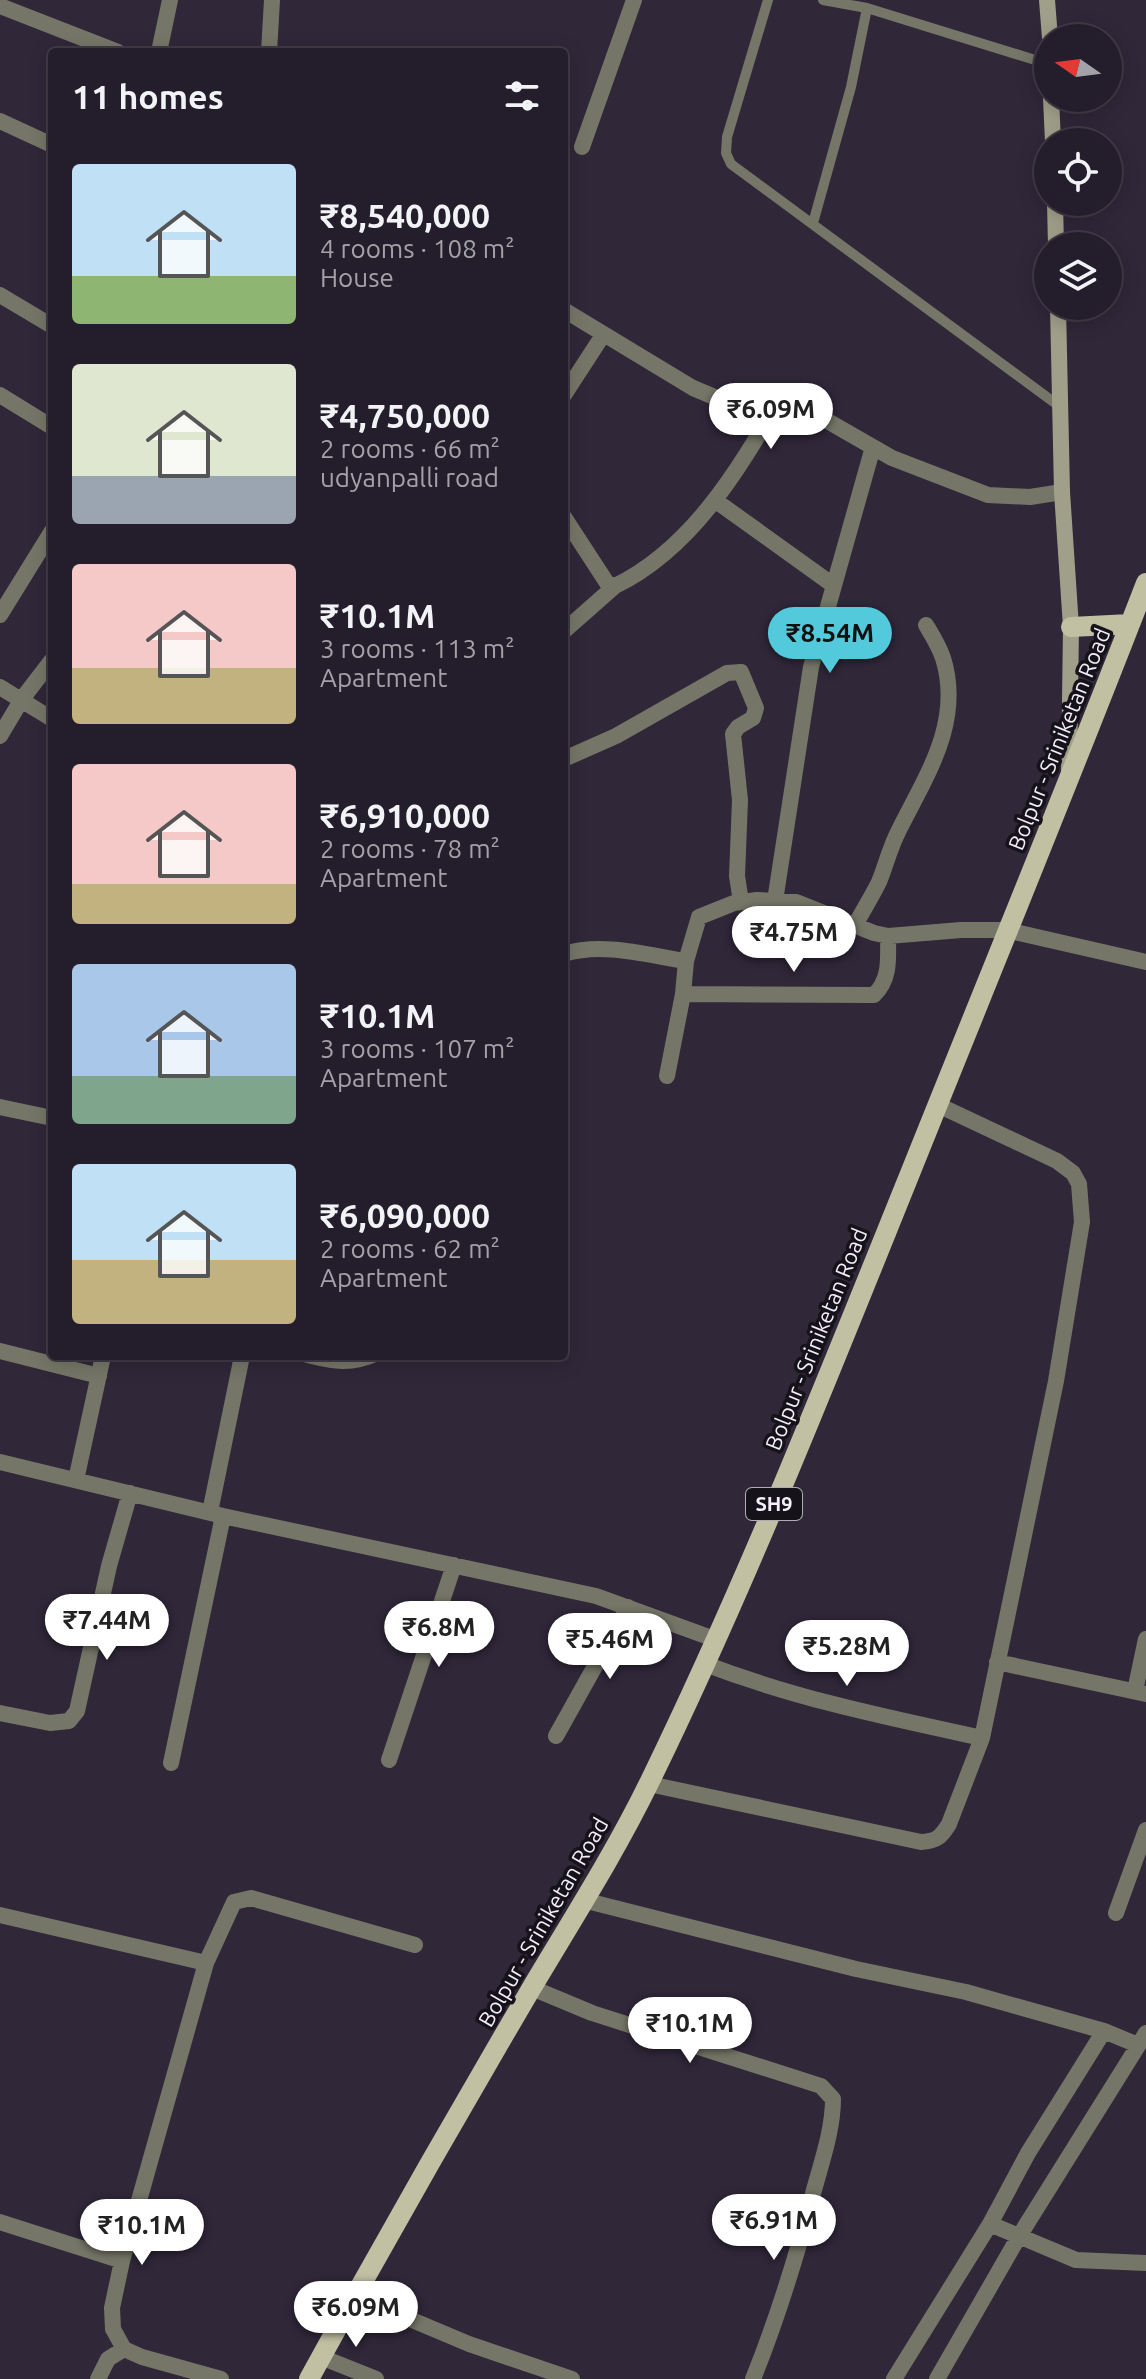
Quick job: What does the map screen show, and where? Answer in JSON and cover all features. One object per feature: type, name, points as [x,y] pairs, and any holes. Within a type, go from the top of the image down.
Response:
[{"type":"main road","name":"Bolpur - Sriniketan Road","points":[[309,2379],[532,1988],[587,1901],[649,1784],[717,1640],[938,1105],[1146,583]]},
{"type":"main road","points":[[1071,627],[1130,624]]},
{"type":"street","points":[[160,48],[170,0]]},
{"type":"street","points":[[269,48],[272,0]]},
{"type":"street","points":[[582,147],[634,0]]},
{"type":"street","points":[[1047,0],[1049,24]]},
{"type":"street","points":[[0,6],[108,48]]},
{"type":"street","points":[[0,121],[48,143]]},
{"type":"street","points":[[0,295],[48,324]]},
{"type":"street","points":[[568,313],[693,388],[767,419]]},
{"type":"street","points":[[1058,320],[1062,492],[1071,627],[1069,782]]},
{"type":"street","points":[[568,389],[603,335]]},
{"type":"street","points":[[0,395],[48,425]]},
{"type":"street","points":[[568,627],[615,586],[661,556],[716,501],[778,402],[791,400],[892,458],[988,495],[1030,497],[1062,492]]},
{"type":"street","points":[[775,901],[811,667],[873,447]]},
{"type":"street","points":[[716,501],[833,585]]},
{"type":"street","points":[[568,523],[607,583],[615,586]]},
{"type":"street","points":[[0,615],[48,537]]},
{"type":"street","points":[[855,925],[878,883],[898,831],[933,767],[942,738],[948,683],[943,656],[926,625]]},
{"type":"street","points":[[0,736],[22,699],[48,665]]},
{"type":"street","points":[[568,757],[616,736],[727,673],[741,672],[756,708],[753,718],[733,734],[740,800],[737,876],[741,902]]},
{"type":"street","points":[[0,687],[48,717]]},
{"type":"street","points":[[667,1076],[683,994],[686,961],[699,917],[741,902],[775,901],[806,905],[888,936],[1006,930],[1146,962]]},
{"type":"street","points":[[683,994],[874,995],[886,977],[888,936]]},
{"type":"street","points":[[568,953],[583,948],[686,961]]},
{"type":"street","points":[[649,1784],[921,1842],[934,1841],[942,1836],[949,1824],[982,1738],[1056,1381],[1082,1222],[1082,1197],[1073,1173],[1057,1161],[938,1105]]},
{"type":"street","points":[[0,1107],[48,1117]]},
{"type":"street","points":[[0,1351],[99,1376]]},
{"type":"street","points":[[76,1480],[102,1360]]},
{"type":"street","points":[[171,1763],[241,1360]]},
{"type":"street","points":[[0,1462],[216,1514],[596,1596],[717,1640]]},
{"type":"street","points":[[0,1713],[50,1723],[69,1721],[77,1711],[109,1566],[130,1493]]},
{"type":"street","points":[[389,1760],[454,1565]]},
{"type":"street","points":[[556,1736],[628,1607]]},
{"type":"street","points":[[997,1662],[1140,1693],[1146,1639]]},
{"type":"street","points":[[705,1664],[769,1688],[855,1711],[982,1738]]},
{"type":"street","points":[[1116,1913],[1146,1830]]},
{"type":"street","points":[[221,2379],[124,2349],[113,2329],[112,2308],[122,2261],[206,1963],[234,1902],[251,1898],[415,1945]]},
{"type":"street","points":[[587,1901],[856,1969],[966,1992],[1126,2037]]},
{"type":"street","points":[[0,1915],[206,1963]]},
{"type":"street","points":[[532,1988],[592,2013],[821,2086],[833,2099],[824,2155],[792,2272],[779,2315],[753,2379]]},
{"type":"street","points":[[894,2379],[1005,2232],[1126,2037]]},
{"type":"street","points":[[937,2379],[1005,2232],[1028,2153],[1126,2037]]},
{"type":"street","points":[[0,2222],[122,2261]]},
{"type":"street","points":[[1005,2232],[1076,2260],[1146,2263]]},
{"type":"street","points":[[355,2296],[469,2344],[572,2379]]},
{"type":"street","points":[[98,2379],[108,2359],[124,2349]]},
{"type":"street","points":[[321,2357],[376,2379]]},
{"type":"lane","points":[[768,0],[727,137],[726,153],[731,164],[1059,406]]},
{"type":"lane","points":[[823,0],[867,8],[1034,60]]},
{"type":"lane","points":[[813,223],[851,87],[867,8]]},
{"type":"lane","points":[[314,1360],[331,1365],[349,1365],[365,1360]]}]
